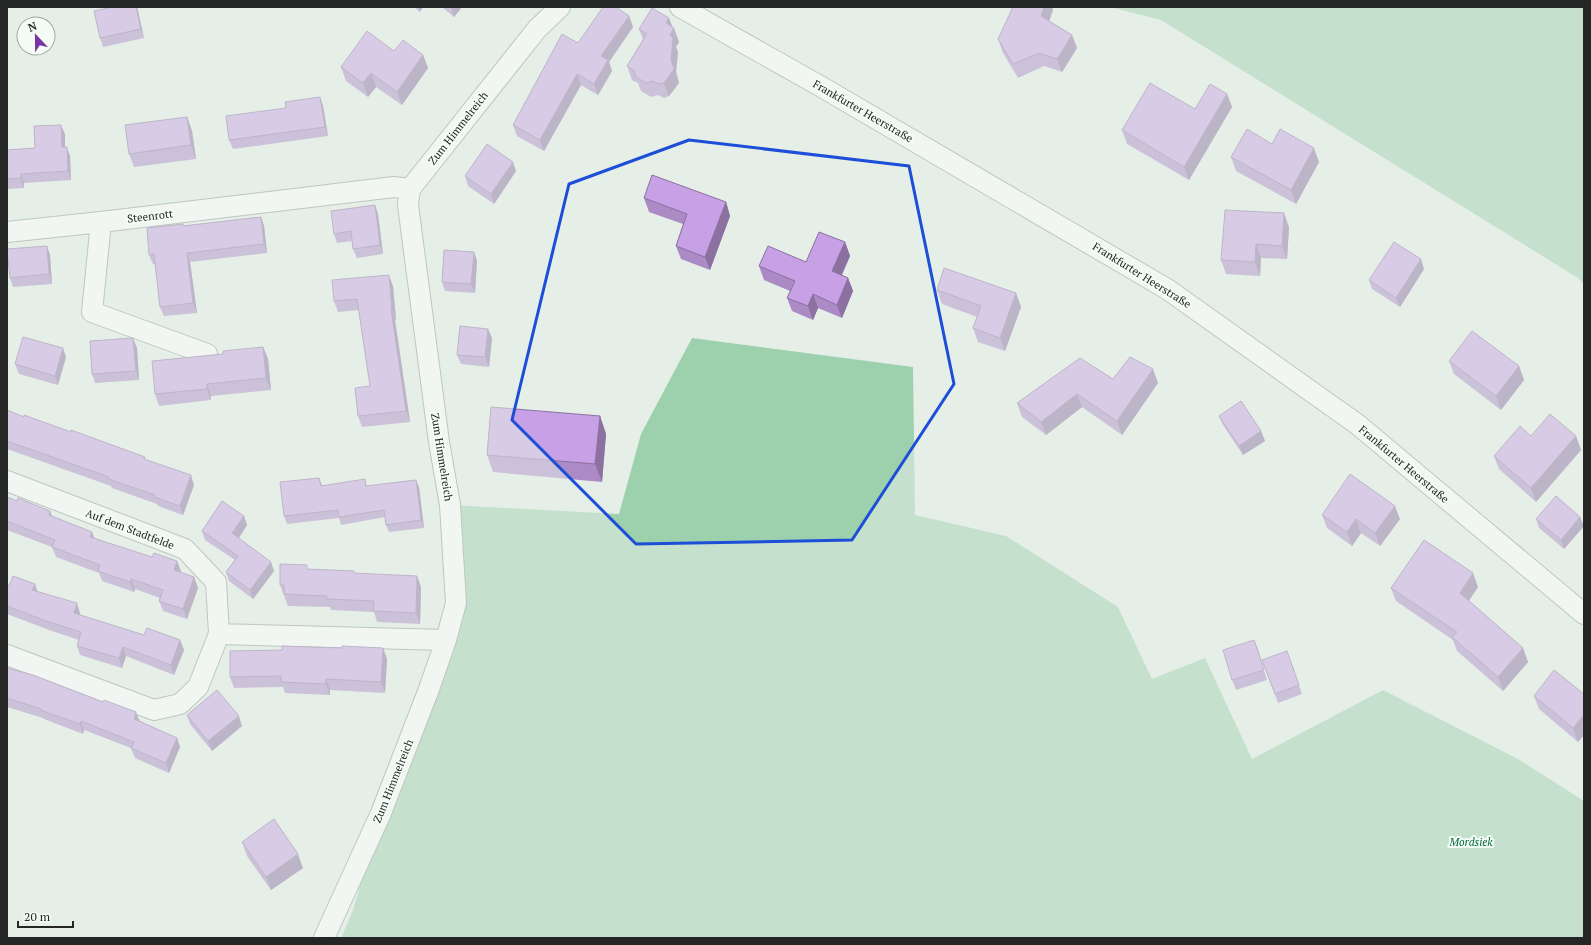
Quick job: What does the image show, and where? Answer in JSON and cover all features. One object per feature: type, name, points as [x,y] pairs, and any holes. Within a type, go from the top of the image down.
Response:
[{"type":"street","name":"Zum Himmelreich","points":[[324,938],[381,813],[429,689],[446,640],[456,603],[450,505],[439,442],[408,205],[410,189],[537,29],[560,7]]},
{"type":"street","name":"Frankfurter Heerstraße","points":[[680,7],[820,86],[1167,289],[1357,424],[1584,614]]},
{"type":"street","name":"Steenrott","points":[[7,232],[394,187],[410,189]]},
{"type":"street","points":[[101,222],[92,312],[207,354]]},
{"type":"street","name":"Auf dem Stadtfelde","points":[[7,481],[185,549],[216,582],[219,634],[198,688],[180,704],[154,710],[7,655]]},
{"type":"street","points":[[219,634],[446,640]]},
{"type":"highlighted area","points":[[689,140],[909,166],[954,384],[852,540],[636,544],[512,420],[569,184]]},
{"type":"green space","points":[[1110,7],[1584,7],[1584,284],[1578,278],[1161,20]]},
{"type":"green space","name":"Mordsiek","points":[[692,338],[913,367],[915,515],[1006,536],[1118,607],[1152,679],[1205,658],[1252,759],[1383,690],[1518,759],[1584,801],[1584,938],[341,938],[353,910],[381,813],[446,640],[450,505],[619,514],[641,434]]},
{"type":"building","points":[[113,7],[136,7],[141,29],[100,38],[94,11]]},
{"type":"building","points":[[603,7],[616,7],[629,16],[601,56],[608,60],[594,84],[577,74],[540,140],[513,125],[562,34],[578,43]]},
{"type":"building","points":[[1012,7],[1044,7],[1041,16],[1072,35],[1057,59],[1039,53],[1013,64],[998,39]]},
{"type":"building","points":[[652,8],[669,18],[666,23],[674,28],[670,35],[673,38],[671,59],[674,69],[664,83],[659,84],[653,81],[646,83],[636,77],[634,70],[627,66],[647,34],[639,29]]},
{"type":"building","points":[[367,31],[394,51],[403,40],[423,55],[397,92],[371,73],[363,83],[341,67]]},
{"type":"building","points":[[1150,83],[1195,109],[1210,84],[1227,94],[1184,167],[1122,130]]},
{"type":"building","points":[[320,97],[325,127],[229,140],[226,116],[286,108],[285,102]]},
{"type":"building","points":[[187,117],[191,145],[129,154],[125,125]]},
{"type":"building","points":[[61,125],[62,147],[67,147],[68,171],[21,174],[21,178],[7,179],[7,150],[35,148],[34,126]]},
{"type":"building","points":[[1247,129],[1272,144],[1280,129],[1314,148],[1291,190],[1231,157]]},
{"type":"building","points":[[487,144],[513,162],[491,194],[465,176]]},
{"type":"building","points":[[652,175],[726,202],[705,257],[676,246],[687,214],[644,198]]},
{"type":"building","points":[[375,205],[380,245],[353,249],[351,231],[334,234],[331,211]]},
{"type":"building","points":[[1225,210],[1284,213],[1282,246],[1256,244],[1255,262],[1221,260]]},
{"type":"building","points":[[261,217],[264,244],[187,253],[193,303],[160,307],[154,254],[149,255],[147,228],[183,224],[183,226]]},
{"type":"building","points":[[819,232],[845,242],[832,271],[848,278],[837,305],[813,294],[808,306],[787,298],[795,281],[759,266],[768,246],[806,262]]},
{"type":"building","points":[[1394,242],[1421,259],[1396,298],[1369,280]]},
{"type":"building","points":[[47,246],[49,274],[10,278],[7,249]]},
{"type":"building","points":[[444,250],[474,252],[471,284],[442,282]]},
{"type":"building","points":[[944,268],[1016,293],[1000,338],[973,328],[981,306],[937,290]]},
{"type":"building","points":[[389,275],[391,309],[406,411],[358,416],[355,388],[370,386],[357,299],[334,301],[332,280]]},
{"type":"building","points":[[460,326],[488,329],[485,357],[457,355]]},
{"type":"building","points":[[1472,331],[1519,366],[1496,396],[1449,361]]},
{"type":"building","points":[[23,337],[63,348],[55,376],[15,364]]},
{"type":"building","points":[[133,338],[136,371],[92,374],[90,341]]},
{"type":"building","points":[[263,347],[266,378],[207,384],[207,389],[155,394],[152,361],[223,354],[223,351]]},
{"type":"building","points":[[1130,357],[1153,369],[1117,421],[1077,394],[1041,422],[1017,403],[1080,358],[1113,379]]},
{"type":"building","points":[[1241,401],[1261,431],[1239,446],[1219,416]]},
{"type":"building","points":[[491,407],[600,416],[595,464],[487,455]]},
{"type":"building","points":[[7,410],[71,432],[71,430],[145,457],[144,459],[191,475],[180,506],[154,497],[155,495],[108,479],[109,477],[7,441]]},
{"type":"building","points":[[1550,414],[1576,436],[1531,488],[1494,456],[1520,426],[1531,436]]},
{"type":"building","points":[[1350,474],[1395,506],[1375,533],[1356,519],[1347,532],[1322,515]]},
{"type":"building","points":[[319,478],[321,486],[365,479],[366,486],[416,480],[421,520],[386,525],[384,510],[339,517],[338,510],[284,516],[280,482]]},
{"type":"building","points":[[1556,496],[1580,517],[1561,540],[1536,519]]},
{"type":"building","points":[[7,497],[17,501],[18,498],[50,511],[49,515],[92,532],[90,537],[152,557],[154,553],[177,561],[174,570],[194,577],[183,609],[159,601],[163,590],[131,579],[130,582],[98,571],[100,565],[52,547],[55,540],[7,521]]},
{"type":"building","points":[[222,501],[244,516],[232,533],[271,562],[250,590],[226,572],[238,556],[202,531]]},
{"type":"building","points":[[1424,540],[1473,573],[1460,593],[1523,648],[1498,677],[1452,637],[1457,632],[1391,588]]},
{"type":"building","points":[[280,564],[307,565],[307,569],[417,576],[416,613],[373,611],[374,601],[326,599],[327,596],[284,594],[284,585],[280,585]]},
{"type":"building","points":[[13,576],[35,584],[32,590],[77,603],[74,613],[144,635],[147,628],[180,640],[171,665],[123,647],[119,658],[77,646],[81,632],[46,621],[7,606],[7,585],[9,586]]},
{"type":"building","points":[[1254,640],[1264,670],[1232,680],[1223,650]]},
{"type":"building","points":[[282,646],[383,648],[381,682],[326,679],[326,684],[281,682],[281,676],[230,677],[230,651],[282,650]]},
{"type":"building","points":[[1287,651],[1299,685],[1275,694],[1262,660]]},
{"type":"building","points":[[7,668],[33,675],[103,702],[104,700],[136,712],[134,719],[177,738],[166,763],[131,748],[134,742],[81,721],[80,724],[7,698]]},
{"type":"building","points":[[1554,670],[1584,694],[1584,715],[1573,728],[1534,696]]},
{"type":"building","points":[[217,690],[239,716],[208,741],[187,715]]},
{"type":"building","points":[[274,819],[298,854],[266,877],[242,842]]}]
